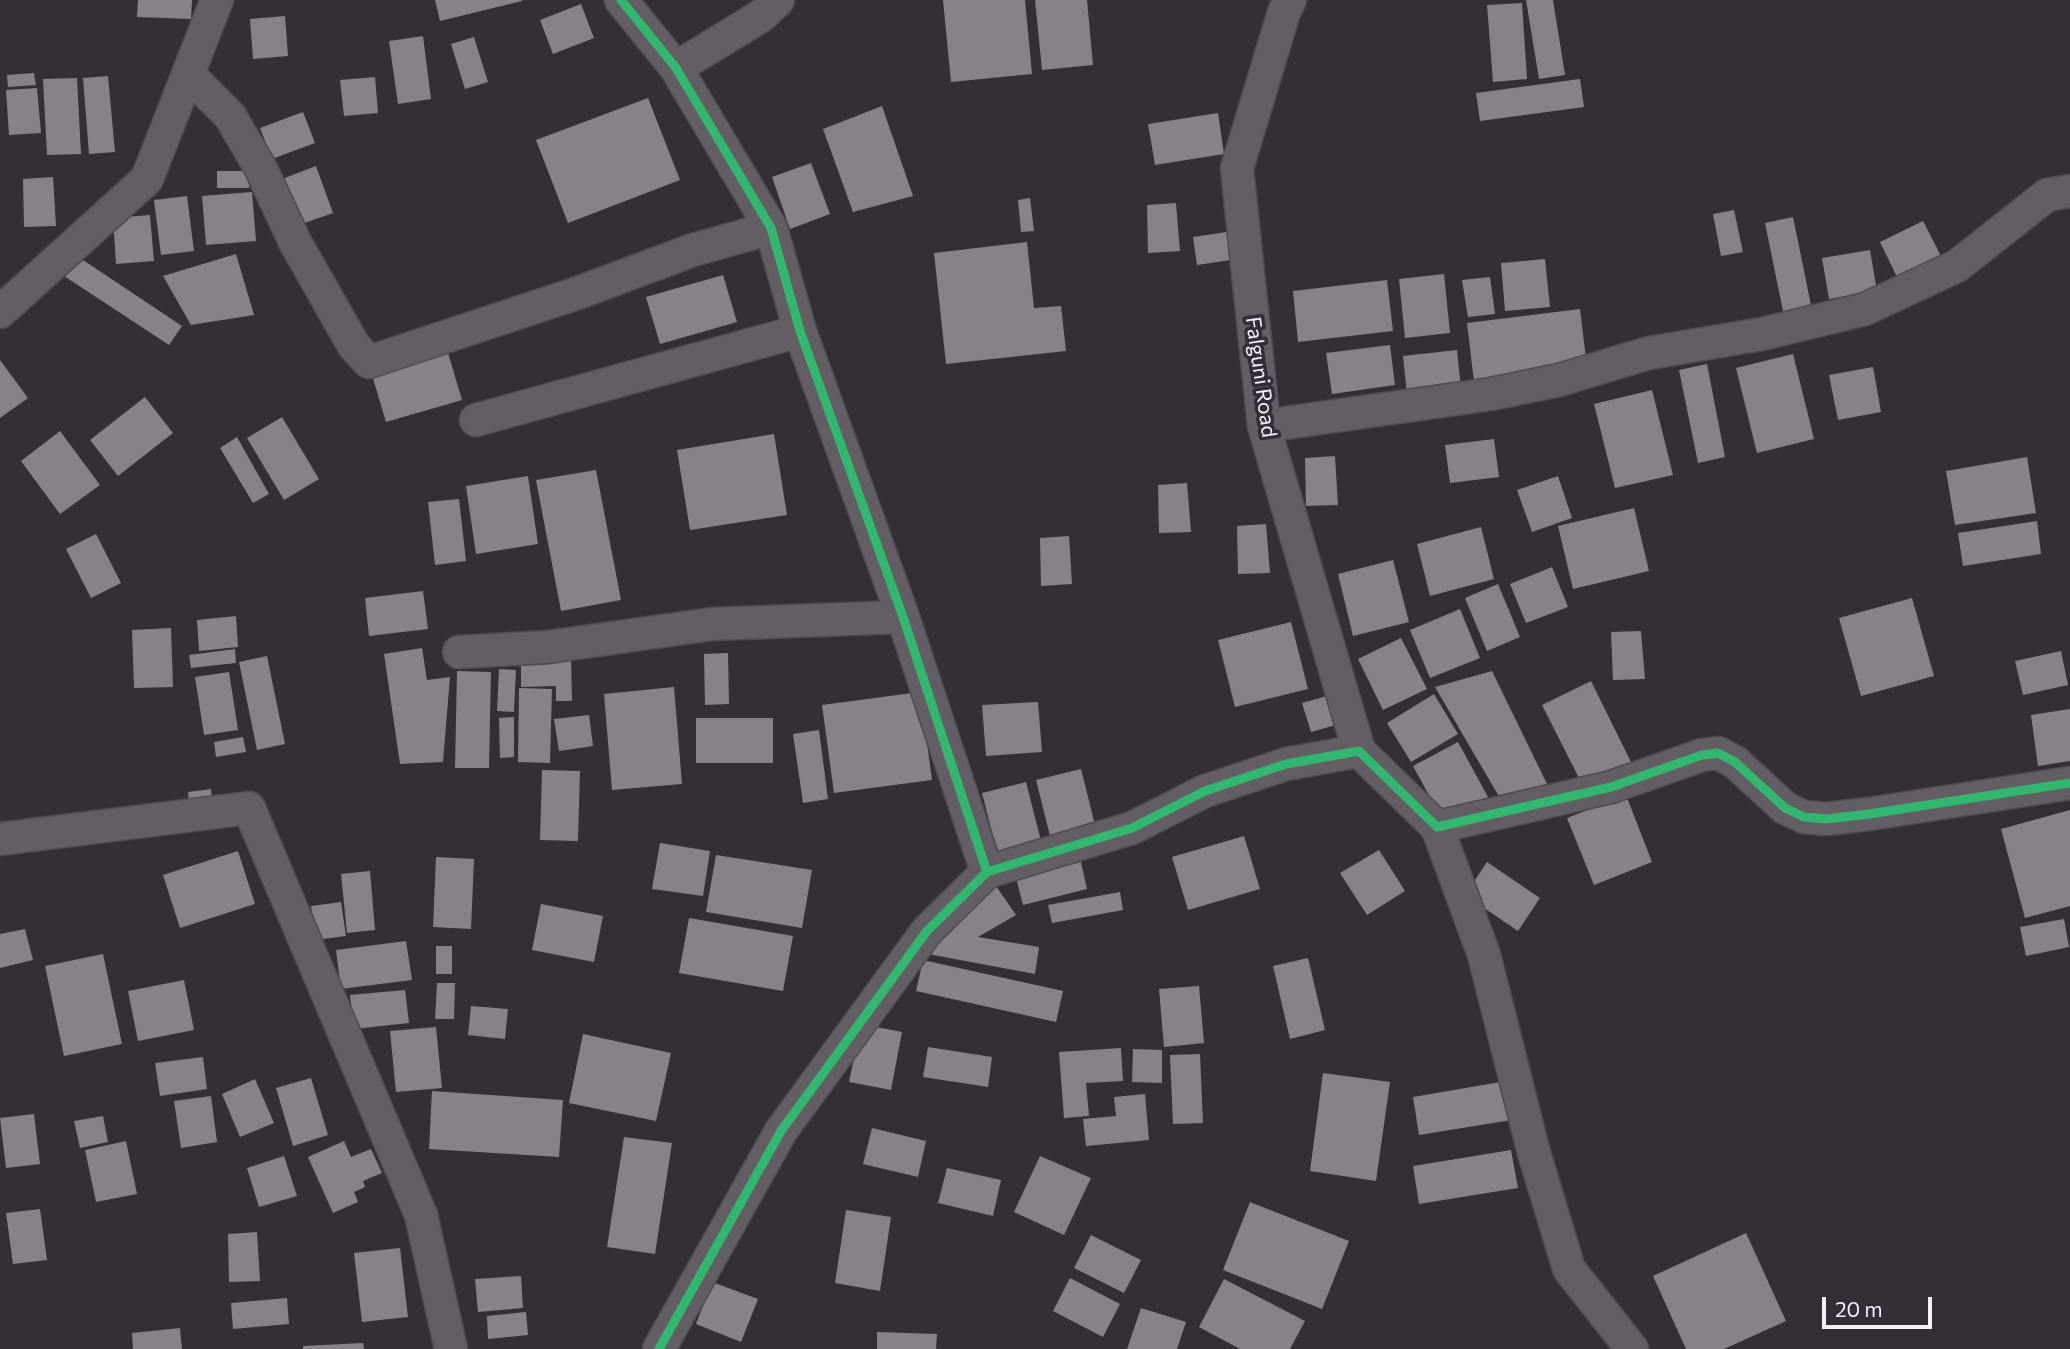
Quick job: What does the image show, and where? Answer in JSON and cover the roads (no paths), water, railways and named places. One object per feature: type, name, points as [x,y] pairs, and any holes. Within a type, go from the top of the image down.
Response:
[{"type":"street","points":[[0,312],[147,179],[217,0]]},
{"type":"street","points":[[621,0],[676,68],[771,229],[800,331],[903,617],[987,872]]},
{"type":"street","points":[[676,68],[761,16],[778,0]]},
{"type":"street","name":"Falguni Road","points":[[1290,0],[1284,12],[1237,168],[1264,426],[1359,751]]},
{"type":"street","points":[[188,74],[230,116],[261,169],[295,242],[354,346],[369,362],[575,294],[693,250],[771,229]]},
{"type":"street","points":[[1264,426],[1491,394],[1559,380],[1649,353],[1762,334],[1865,309],[1958,266],[2047,195],[2070,191]]},
{"type":"street","points":[[476,420],[800,331]]},
{"type":"street","points":[[459,652],[561,645],[712,624],[903,617]]},
{"type":"street","points":[[659,1349],[781,1131],[927,931],[987,872],[1132,828],[1205,791],[1275,768],[1359,751],[1437,827],[1484,955],[1534,1153],[1569,1269],[1632,1349]]},
{"type":"street","points":[[1437,827],[1611,787],[1702,755],[1718,753],[1735,762],[1785,808],[1804,817],[1869,814],[2070,783]]},
{"type":"street","points":[[0,839],[248,808],[421,1215],[451,1349]]}]
